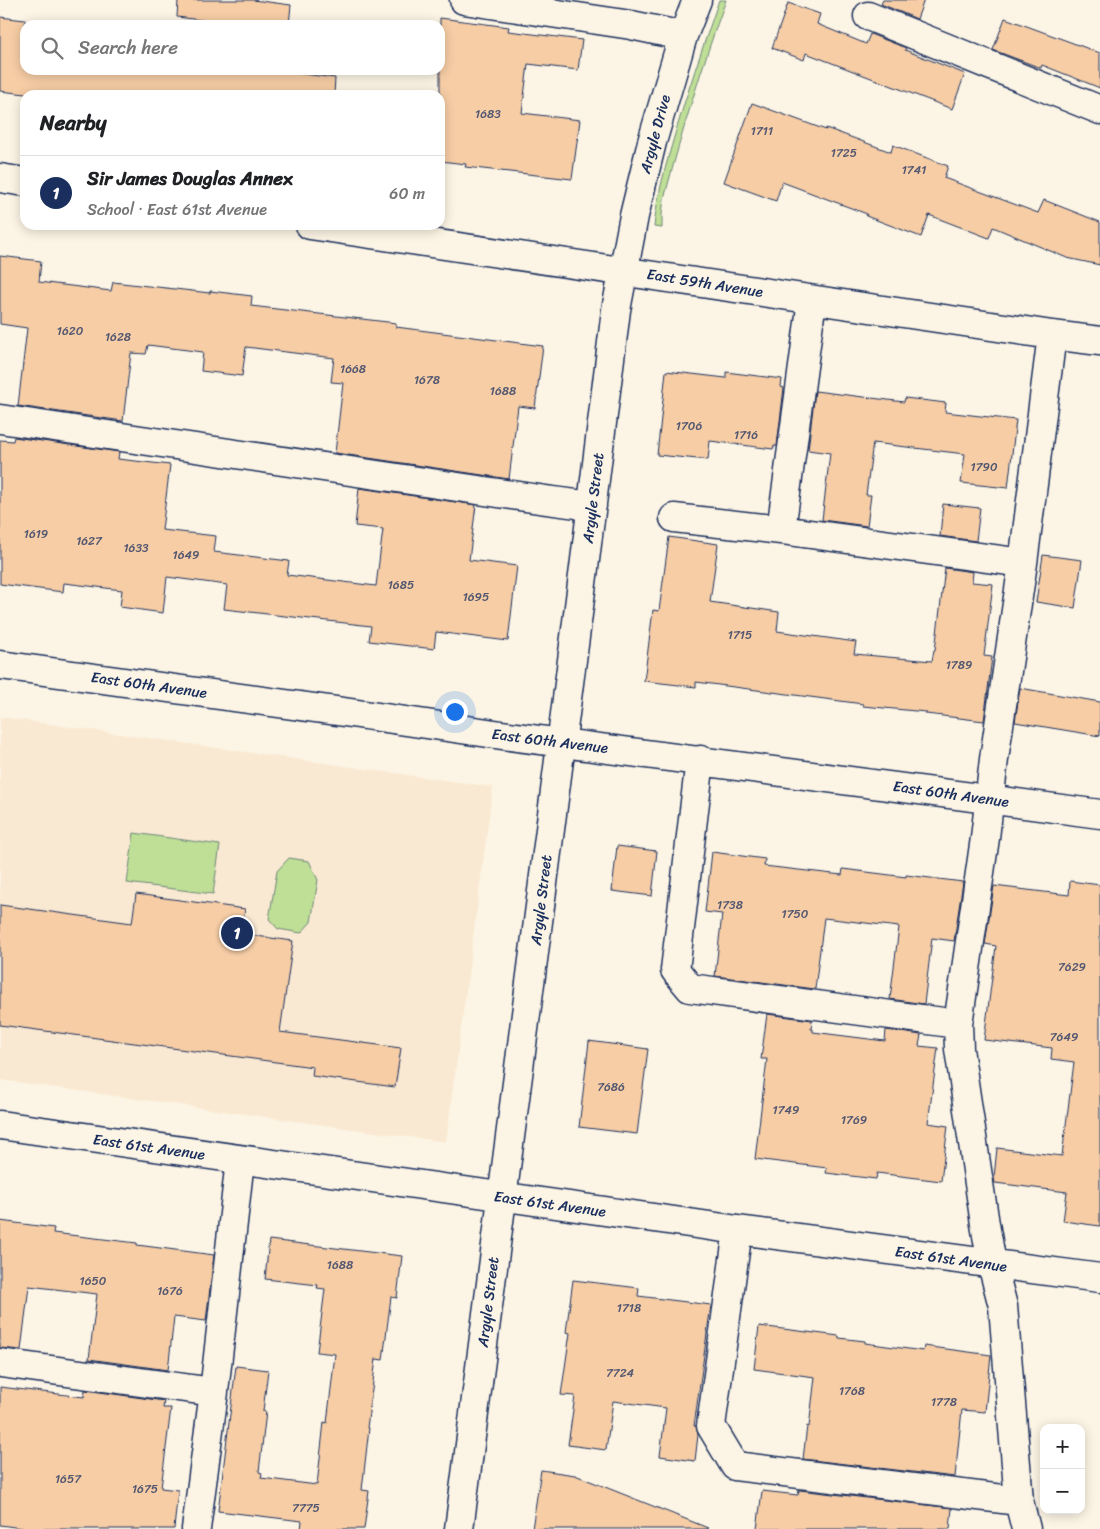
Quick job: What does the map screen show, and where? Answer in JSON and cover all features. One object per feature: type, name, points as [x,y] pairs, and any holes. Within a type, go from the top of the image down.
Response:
[{"type":"street","points":[[464,0],[631,25],[683,36]]},
{"type":"street","name":"Argyle Drive","points":[[623,271],[652,142],[683,36],[697,0]]},
{"type":"street","points":[[868,16],[1100,110]]},
{"type":"street","points":[[0,178],[20,181]]},
{"type":"street","name":"East 59th Avenue","points":[[344,230],[1052,336],[1100,340]]},
{"type":"street","name":"Argyle Street","points":[[459,1529],[616,310],[623,271]]},
{"type":"street","points":[[781,530],[812,300]]},
{"type":"street","points":[[1026,1529],[1020,1501],[1003,1306],[992,1264],[985,1224],[958,1049],[958,1024],[986,838],[989,800],[1023,563],[1052,336]]},
{"type":"street","points":[[0,419],[592,506]]},
{"type":"street","points":[[674,518],[781,530],[1023,563]]},
{"type":"street","name":"East 60th Avenue","points":[[0,665],[502,735],[1100,814]]},
{"type":"street","points":[[700,760],[675,970],[690,988],[958,1024]]},
{"type":"street","name":"East 61st Avenue","points":[[0,1125],[738,1230],[1100,1278]]},
{"type":"street","points":[[196,1529],[214,1392],[240,1160]]},
{"type":"street","points":[[738,1230],[711,1426],[735,1466],[1020,1501]]},
{"type":"street","points":[[0,1363],[214,1392]]},
{"type":"shaded area","points":[[0,717],[493,787],[446,1142],[0,1080]]},
{"type":"green space","points":[[719,0],[726,0],[685,124],[664,199],[662,228],[654,227],[665,169]]},
{"type":"green space","points":[[134,833],[220,845],[213,894],[127,883]]},
{"type":"green space","points":[[289,858],[309,861],[318,880],[311,922],[301,933],[278,929],[269,919],[277,871]]},
{"type":"building","points":[[178,0],[253,0],[291,5],[290,20],[201,20],[177,17]]},
{"type":"building","points":[[883,0],[924,0],[917,19],[881,4]]},
{"type":"building","points":[[788,3],[820,14],[817,24],[866,44],[870,34],[965,74],[952,109],[806,53],[804,60],[772,48]]},
{"type":"building","points":[[0,17],[25,20],[20,20],[20,75],[311,75],[335,78],[334,90],[20,90],[20,93],[0,91]]},
{"type":"building","points":[[440,18],[509,27],[508,31],[582,40],[578,70],[528,64],[522,113],[580,120],[572,179],[465,167],[466,164],[445,162],[445,90],[440,90],[440,75],[445,75],[445,20],[440,20]]},
{"type":"building","points":[[1005,18],[1100,53],[1100,88],[1042,65],[1041,68],[993,50]]},
{"type":"building","points":[[752,103],[891,152],[893,145],[948,166],[944,178],[1038,213],[1044,200],[1100,222],[1100,265],[1067,258],[993,227],[989,238],[929,215],[921,237],[866,216],[867,214],[782,182],[776,201],[724,182]]},
{"type":"building","points":[[0,256],[41,261],[39,282],[111,291],[113,282],[252,296],[251,306],[396,323],[396,327],[543,346],[535,408],[518,406],[509,479],[335,453],[343,383],[331,382],[334,358],[246,347],[242,376],[201,371],[203,352],[148,345],[146,354],[131,353],[123,421],[18,406],[27,328],[0,324]]},
{"type":"building","points":[[666,371],[726,378],[726,372],[782,379],[781,387],[784,388],[777,446],[774,446],[773,449],[710,441],[708,460],[657,455]]},
{"type":"building","points":[[815,391],[904,402],[905,398],[946,403],[945,412],[1016,420],[1008,488],[961,483],[965,454],[873,443],[866,495],[871,495],[867,526],[822,520],[830,453],[808,450]]},
{"type":"building","points":[[14,437],[119,452],[118,459],[170,465],[162,530],[216,536],[214,552],[289,561],[287,575],[376,586],[383,529],[355,526],[359,488],[476,505],[469,560],[517,566],[508,641],[436,632],[434,649],[369,641],[371,626],[224,609],[227,585],[167,577],[163,613],[120,607],[122,590],[64,583],[63,592],[0,584],[0,440],[13,441]]},
{"type":"building","points":[[943,504],[980,508],[976,541],[940,536]]},
{"type":"building","points":[[669,537],[718,544],[710,602],[779,612],[777,631],[856,642],[854,654],[932,661],[945,568],[973,572],[972,582],[993,584],[984,656],[992,657],[984,721],[696,682],[696,687],[644,681],[653,610],[659,611]]},
{"type":"building","points":[[1043,555],[1082,560],[1075,608],[1036,602]]},
{"type":"building","points":[[1020,688],[1100,702],[1100,736],[1015,722]]},
{"type":"building","points":[[617,846],[657,851],[652,896],[612,891]]},
{"type":"building","points":[[712,852],[765,859],[764,866],[842,875],[843,869],[963,882],[954,941],[932,938],[924,1004],[890,999],[899,927],[824,918],[815,989],[715,976],[722,914],[705,912]]},
{"type":"building","points":[[1070,881],[1100,885],[1100,1226],[1063,1221],[1067,1192],[995,1183],[994,1177],[997,1148],[1062,1156],[1074,1062],[1051,1059],[1052,1048],[984,1040],[996,946],[985,944],[994,886],[1069,895]]},
{"type":"building","points":[[136,894],[245,909],[241,934],[293,941],[280,1032],[401,1048],[395,1087],[312,1076],[313,1067],[0,1025],[0,905],[132,923]]},
{"type":"building","points":[[767,1014],[812,1020],[811,1029],[813,1029],[813,1032],[885,1041],[886,1030],[921,1035],[919,1046],[938,1048],[928,1123],[948,1126],[941,1181],[877,1173],[876,1179],[826,1173],[827,1168],[755,1159],[767,1059],[761,1059]]},
{"type":"building","points":[[589,1041],[648,1049],[637,1134],[579,1127]]},
{"type":"building","points":[[0,1221],[54,1228],[53,1233],[214,1255],[206,1321],[174,1317],[168,1370],[89,1359],[97,1294],[29,1286],[21,1350],[0,1348]]},
{"type":"building","points":[[269,1240],[402,1256],[397,1298],[391,1297],[383,1360],[376,1359],[367,1428],[369,1428],[362,1490],[369,1491],[364,1529],[301,1529],[302,1521],[218,1511],[236,1366],[268,1370],[263,1411],[266,1412],[259,1472],[262,1473],[261,1478],[317,1485],[324,1422],[327,1423],[335,1354],[317,1352],[325,1289],[317,1288],[318,1285],[265,1279]]},
{"type":"building","points":[[573,1280],[639,1288],[638,1296],[711,1305],[694,1426],[696,1426],[698,1435],[695,1461],[660,1456],[666,1408],[613,1401],[606,1450],[568,1445],[575,1396],[561,1395],[570,1333],[566,1332]]},
{"type":"building","points":[[759,1326],[839,1336],[839,1338],[865,1341],[865,1343],[923,1351],[924,1346],[991,1355],[985,1412],[962,1410],[955,1477],[803,1459],[815,1377],[754,1369]]},
{"type":"building","points":[[0,1387],[84,1397],[85,1390],[164,1401],[163,1408],[171,1408],[161,1488],[178,1490],[174,1529],[29,1529],[0,1525]]},
{"type":"building","points":[[541,1470],[575,1475],[708,1529],[532,1529]]},
{"type":"building","points":[[799,1490],[952,1508],[950,1529],[757,1529],[762,1491],[798,1495]]},
{"type":"place","name":"Sir James Douglas Annex","points":[[237,933]]}]
